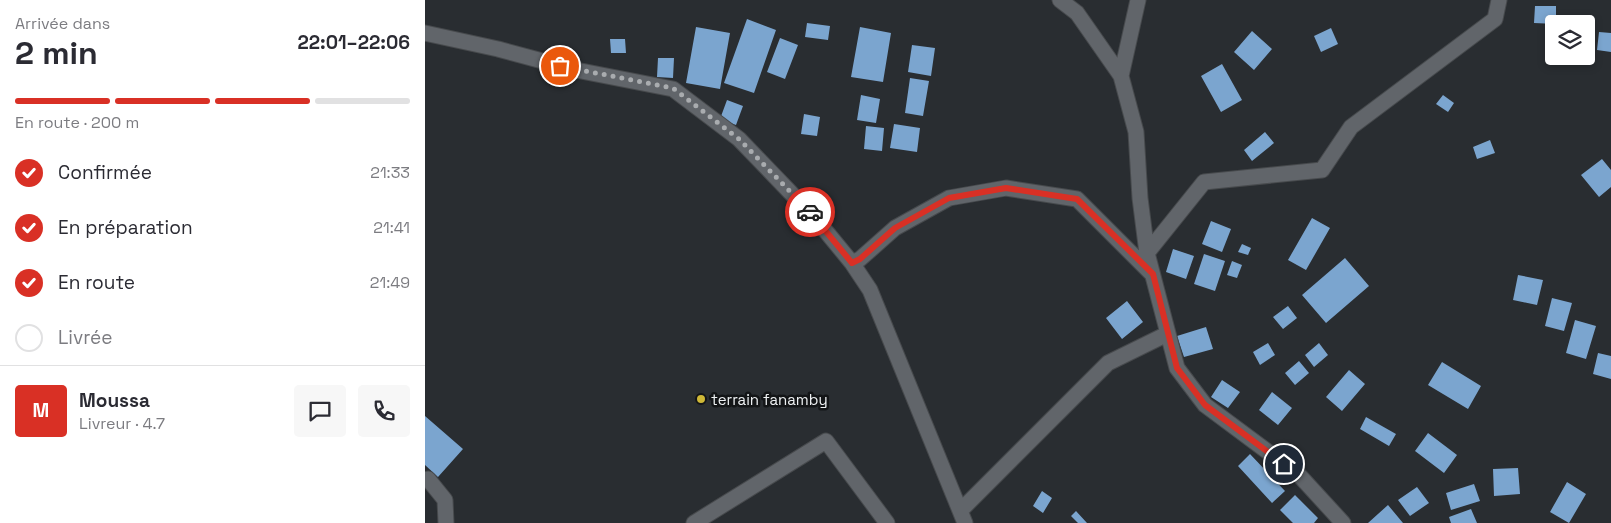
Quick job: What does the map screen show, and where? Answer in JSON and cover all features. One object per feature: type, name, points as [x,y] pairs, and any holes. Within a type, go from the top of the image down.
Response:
[{"type":"street","points":[[1060,0],[1077,13],[1121,76],[1136,132],[1140,198],[1147,253],[1177,368],[1205,405],[1299,475],[1343,523]]},
{"type":"street","points":[[1121,76],[1138,0]]},
{"type":"street","points":[[1147,253],[1204,182],[1322,170],[1351,127],[1495,19],[1499,0]]},
{"type":"street","points":[[425,33],[498,49],[576,70],[673,88],[739,139],[815,218],[852,263],[870,290],[963,516],[1108,362],[1167,334]]},
{"type":"street","points":[[852,263],[860,259],[895,228],[949,198],[1006,188],[1077,199],[1153,274]]},
{"type":"street","points":[[694,523],[826,441],[887,523]]},
{"type":"street","points":[[428,479],[445,500],[446,523]]},
{"type":"building","points":[[1535,6],[1556,6],[1556,15],[1545,15],[1545,24],[1534,23]]},
{"type":"building","points":[[747,19],[776,30],[754,93],[724,83]]},
{"type":"building","points":[[807,23],[830,26],[828,40],[805,37]]},
{"type":"building","points":[[696,27],[730,33],[720,89],[686,83]]},
{"type":"building","points":[[860,27],[891,33],[883,82],[851,77]]},
{"type":"building","points":[[1331,28],[1338,44],[1321,52],[1314,36]]},
{"type":"building","points":[[1252,31],[1272,49],[1254,70],[1234,52]]},
{"type":"building","points":[[1599,32],[1611,33],[1611,52],[1597,50]]},
{"type":"building","points":[[780,38],[798,45],[785,79],[767,72]]},
{"type":"building","points":[[610,39],[625,39],[626,53],[611,53]]},
{"type":"building","points":[[912,45],[935,48],[931,76],[908,72]]},
{"type":"building","points":[[658,58],[674,58],[673,78],[657,77]]},
{"type":"building","points":[[1222,64],[1242,100],[1221,112],[1201,76]]},
{"type":"building","points":[[910,78],[929,81],[923,116],[905,113]]},
{"type":"building","points":[[861,95],[880,99],[876,123],[857,120]]},
{"type":"building","points":[[1443,95],[1454,103],[1448,112],[1436,104]]},
{"type":"building","points":[[727,100],[743,106],[736,125],[720,119]]},
{"type":"building","points":[[804,114],[820,117],[817,136],[801,134]]},
{"type":"building","points":[[894,124],[920,128],[917,152],[890,148]]},
{"type":"building","points":[[866,126],[884,128],[882,151],[864,149]]},
{"type":"building","points":[[1265,132],[1274,143],[1252,161],[1244,150]]},
{"type":"building","points":[[1490,140],[1495,153],[1477,159],[1473,147]]},
{"type":"building","points":[[1602,159],[1611,170],[1611,187],[1599,197],[1581,175]]},
{"type":"building","points":[[1312,218],[1330,228],[1306,270],[1288,260]]},
{"type":"building","points":[[1211,221],[1231,229],[1222,252],[1202,244]]},
{"type":"building","points":[[1242,244],[1251,248],[1248,255],[1238,252]]},
{"type":"building","points":[[1173,249],[1194,256],[1186,279],[1166,272]]},
{"type":"building","points":[[1204,254],[1225,261],[1215,291],[1194,284]]},
{"type":"building","points":[[1345,258],[1369,286],[1326,323],[1302,295]]},
{"type":"building","points":[[1232,261],[1242,265],[1237,278],[1227,275]]},
{"type":"building","points":[[1518,275],[1543,280],[1537,305],[1513,300]]},
{"type":"building","points":[[1552,298],[1572,303],[1564,331],[1545,326]]},
{"type":"building","points":[[1127,301],[1143,322],[1122,339],[1106,318]]},
{"type":"building","points":[[1288,306],[1297,318],[1283,329],[1273,317]]},
{"type":"building","points":[[1575,320],[1596,326],[1586,359],[1566,353]]},
{"type":"building","points":[[1206,327],[1213,349],[1184,357],[1177,336]]},
{"type":"building","points":[[1268,343],[1275,355],[1260,365],[1253,352]]},
{"type":"building","points":[[1319,343],[1328,355],[1314,367],[1305,355]]},
{"type":"building","points":[[1598,353],[1611,356],[1611,379],[1593,374]]},
{"type":"building","points":[[1299,361],[1309,373],[1295,385],[1285,373]]},
{"type":"building","points":[[1442,362],[1481,386],[1468,409],[1428,385]]},
{"type":"building","points":[[1349,370],[1365,384],[1342,411],[1326,397]]},
{"type":"building","points":[[1222,380],[1240,392],[1228,408],[1211,397]]},
{"type":"building","points":[[1272,392],[1292,408],[1278,425],[1259,410]]},
{"type":"building","points":[[425,416],[463,449],[438,477],[425,465]]},
{"type":"building","points":[[1366,417],[1396,434],[1389,446],[1360,429]]},
{"type":"building","points":[[1428,433],[1457,455],[1444,473],[1415,451]]},
{"type":"building","points":[[1250,454],[1285,491],[1272,503],[1238,466]]},
{"type":"building","points":[[1518,468],[1520,494],[1494,496],[1493,469]]},
{"type":"building","points":[[1567,482],[1586,494],[1569,523],[1550,512]]},
{"type":"building","points":[[1474,484],[1480,501],[1451,510],[1446,493]]},
{"type":"building","points":[[1417,487],[1429,503],[1410,516],[1398,500]]},
{"type":"building","points":[[1042,491],[1052,498],[1043,513],[1033,506]]},
{"type":"building","points":[[1295,495],[1318,518],[1314,523],[1293,523],[1280,510]]},
{"type":"building","points":[[1388,505],[1403,523],[1368,523]]},
{"type":"building","points":[[1471,509],[1477,523],[1451,523],[1449,517]]},
{"type":"building","points":[[1076,511],[1087,523],[1078,523],[1071,516]]},
{"type":"way so far","points":[[560,66],[673,88],[739,139],[810,212]]},
{"type":"place","name":"terrain fanamby","points":[[701,399]]},
{"type":"route","points":[[810,212],[852,263],[860,259],[895,228],[949,198],[1006,188],[1077,199],[1153,274],[1161,312],[1177,368],[1205,405],[1284,464]]}]
